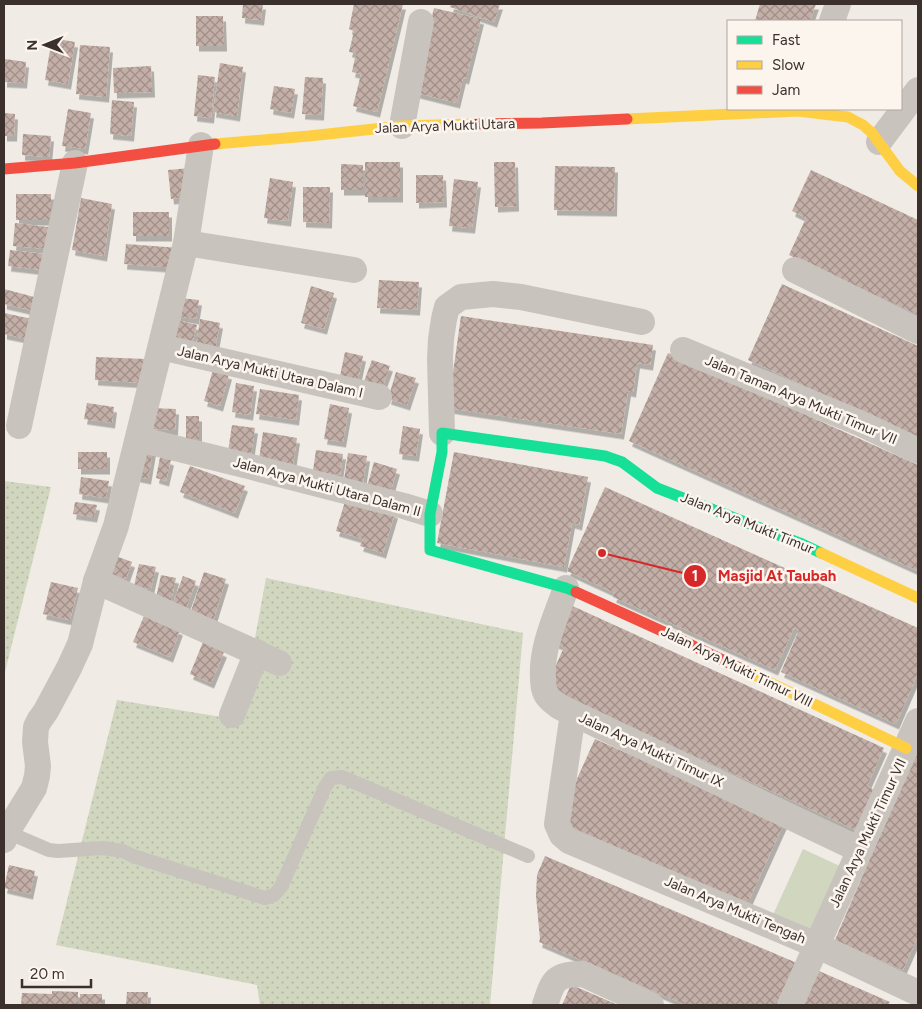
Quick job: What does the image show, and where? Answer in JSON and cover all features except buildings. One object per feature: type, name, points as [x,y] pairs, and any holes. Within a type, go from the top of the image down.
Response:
[{"type":"street","points":[[832,20],[838,4]]},
{"type":"street","points":[[402,126],[421,22]]},
{"type":"street","points":[[879,142],[918,90]]},
{"type":"street","name":"Jalan Arya Mukti Utara","points":[[4,169],[75,163],[202,145],[402,126],[542,123],[798,110],[848,117],[859,122],[868,128],[900,171],[918,186]]},
{"type":"street","points":[[5,836],[34,788],[38,766],[36,727],[70,668],[80,644],[96,581],[116,526],[186,243],[202,145]]},
{"type":"street","points":[[19,426],[75,163]]},
{"type":"street","points":[[186,243],[354,270]]},
{"type":"street","points":[[795,270],[918,331]]},
{"type":"street","points":[[430,514],[442,452],[440,359],[441,339],[447,307],[461,297],[493,294],[521,296],[642,322]]},
{"type":"street","name":"Jalan Arya Mukti Utara Dalam I","points":[[161,347],[379,397]]},
{"type":"street","name":"Jalan Taman Arya Mukti Timur VII","points":[[683,350],[862,424],[918,451]]},
{"type":"street","name":"Jalan Arya Mukti Timur","points":[[442,433],[605,456],[622,462],[657,488],[802,544],[918,598]]},
{"type":"street","name":"Jalan Arya Mukti Utara Dalam II","points":[[138,439],[430,514],[430,550],[566,588]]},
{"type":"street","points":[[96,581],[268,658],[232,715]]},
{"type":"street","name":"Jalan Arya Mukti Timur IX","points":[[566,588],[544,650],[542,668],[545,693],[550,700],[573,713],[860,850]]},
{"type":"street","name":"Jalan Arya Mukti Timur VIII","points":[[566,588],[664,632],[906,748]]},
{"type":"street","name":"Jalan Arya Mukti Tengah","points":[[573,713],[556,824],[562,835],[577,845],[816,945],[916,995]]},
{"type":"street","name":"Jalan Arya Mukti Timur VII","points":[[790,1005],[918,721]]},
{"type":"street","points":[[545,1005],[550,991],[558,979],[567,974],[583,974],[651,1005]]},
{"type":"lane","points":[[5,836],[24,839],[49,850],[103,848],[123,851],[133,856],[265,898],[274,895],[281,887],[325,786],[331,778],[338,777],[528,856]]},
{"type":"green space","points":[[4,481],[51,487],[4,676]]},
{"type":"green space","points":[[266,578],[523,633],[490,1005],[260,1005],[257,985],[56,945],[117,700],[240,720]]},
{"type":"green space","points":[[803,849],[844,868],[813,936],[772,917]]},
{"type":"traffic: fast","points":[[576,592],[430,550],[430,514],[442,452],[442,433],[605,456],[622,462],[657,488],[821,553]]},
{"type":"traffic: slow","points":[[627,119],[798,111],[848,117],[863,125],[872,133],[900,171],[918,186]]},
{"type":"traffic: slow","points":[[215,144],[402,126],[472,124]]},
{"type":"traffic: slow","points":[[821,553],[918,598]]},
{"type":"traffic: slow","points":[[750,673],[906,748]]},
{"type":"traffic: jam","points":[[472,124],[627,119]]},
{"type":"traffic: jam","points":[[4,169],[75,163],[215,144]]},
{"type":"traffic: jam","points":[[576,592],[750,673]]},
{"type":"place","name":"Masjid At Taubah","points":[[602,553]]}]
